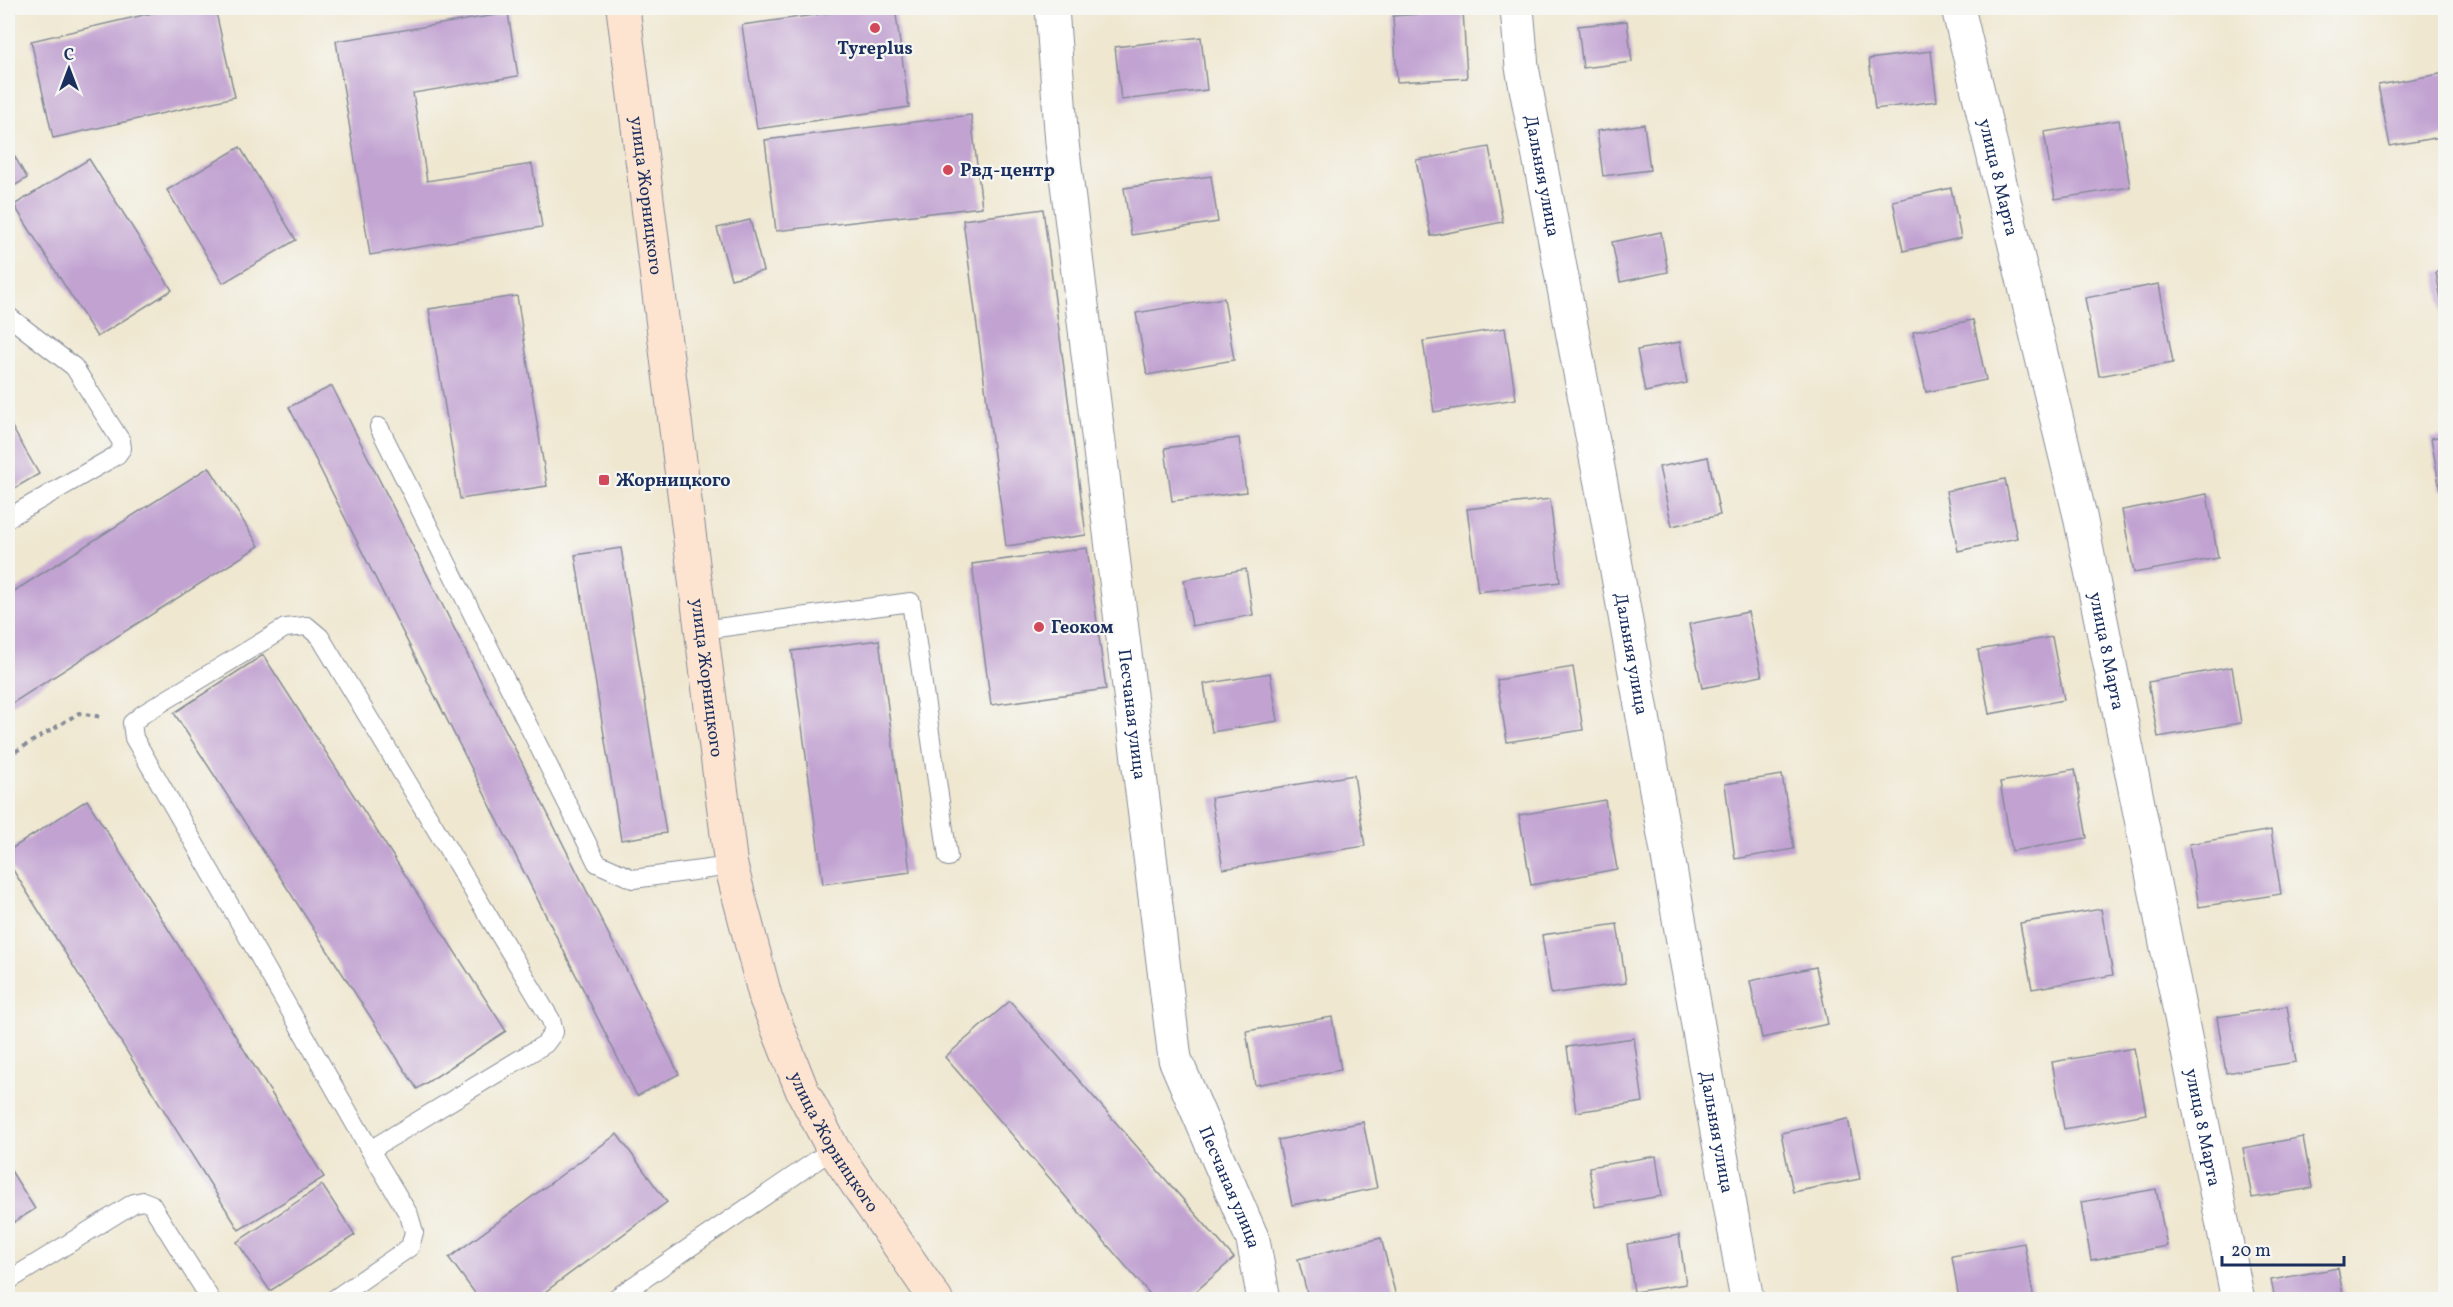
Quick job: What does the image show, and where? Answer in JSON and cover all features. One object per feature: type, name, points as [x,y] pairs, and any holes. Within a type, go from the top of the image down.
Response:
[{"type":"main road","name":"улица Жорницкого","points":[[623,8],[731,866],[766,999],[802,1090],[833,1149],[936,1299]]},
{"type":"street","name":"Песчаная улица","points":[[1052,8],[1063,154],[1175,1059],[1253,1240],[1264,1299]]},
{"type":"street","name":"Дальняя улица","points":[[1517,8],[1522,67],[1605,504],[1747,1299]]},
{"type":"street","name":"улица 8 Марта","points":[[1958,8],[2080,516],[2238,1299]]},
{"type":"lane","points":[[8,316],[74,367],[121,441],[122,448],[117,455],[8,518]]},
{"type":"lane","points":[[379,427],[597,863],[633,879],[731,866]]},
{"type":"lane","points":[[702,630],[911,602],[948,857]]},
{"type":"lane","points":[[333,1299],[410,1247],[414,1232],[408,1215],[370,1150],[134,738],[132,723],[143,714],[285,628],[307,626],[320,637],[551,1020],[554,1032],[545,1044],[370,1150]]},
{"type":"lane","points":[[613,1299],[833,1149]]},
{"type":"lane","points":[[8,1281],[134,1203],[142,1201],[151,1204],[211,1299]]},
{"type":"path","points":[[8,756],[79,713],[132,723]]},
{"type":"building","points":[[8,8],[22,8],[8,14]]},
{"type":"building","points":[[174,8],[215,8],[235,97],[53,138],[31,41]]},
{"type":"building","points":[[865,8],[895,8],[909,107],[757,129],[742,25]]},
{"type":"building","points":[[1463,11],[1467,78],[1397,82],[1393,16]]},
{"type":"building","points":[[508,13],[518,76],[413,93],[427,181],[532,164],[542,227],[370,255],[336,41]]},
{"type":"building","points":[[1627,21],[1632,62],[1583,68],[1578,26]]},
{"type":"building","points":[[1201,37],[1207,90],[1121,100],[1115,47]]},
{"type":"building","points":[[1931,51],[1937,101],[1875,109],[1869,59]]},
{"type":"building","points":[[2446,73],[2446,136],[2390,146],[2378,85]]},
{"type":"building","points":[[971,115],[982,207],[776,231],[765,140]]},
{"type":"building","points":[[2119,120],[2130,187],[2055,199],[2044,132]]},
{"type":"building","points":[[1644,124],[1650,170],[1603,176],[1597,131]]},
{"type":"building","points":[[8,145],[27,178],[8,190]]},
{"type":"building","points":[[240,147],[296,240],[223,283],[167,190]]},
{"type":"building","points":[[1489,147],[1503,222],[1431,236],[1416,160]]},
{"type":"building","points":[[89,159],[172,290],[97,337],[14,205]]},
{"type":"building","points":[[1211,176],[1218,222],[1131,235],[1124,188]]},
{"type":"building","points":[[1951,188],[1961,238],[1903,251],[1893,201]]},
{"type":"building","points":[[1043,209],[1086,535],[1006,546],[963,220]]},
{"type":"building","points":[[750,220],[763,271],[731,279],[717,228]]},
{"type":"building","points":[[1661,232],[1668,272],[1620,282],[1612,242]]},
{"type":"building","points":[[2446,270],[2446,317],[2444,317],[2436,272]]},
{"type":"building","points":[[2159,284],[2173,363],[2099,376],[2085,298]]},
{"type":"building","points":[[517,296],[547,486],[460,499],[429,309]]},
{"type":"building","points":[[1224,298],[1234,360],[1147,375],[1136,313]]},
{"type":"building","points":[[1973,320],[1986,380],[1926,392],[1913,332]]},
{"type":"building","points":[[1505,328],[1516,399],[1434,412],[1423,341]]},
{"type":"building","points":[[1680,342],[1687,383],[1645,392],[1637,350]]},
{"type":"building","points":[[332,386],[679,1074],[637,1096],[289,407]]},
{"type":"building","points":[[8,420],[39,474],[8,492]]},
{"type":"building","points":[[2446,436],[2446,489],[2440,490],[2431,438]]},
{"type":"building","points":[[1239,438],[1246,492],[1172,501],[1165,448]]},
{"type":"building","points":[[1708,457],[1720,515],[1672,526],[1659,467]]},
{"type":"building","points":[[209,467],[259,546],[8,706],[8,595]]},
{"type":"building","points":[[2005,479],[2017,538],[1958,551],[1946,491]]},
{"type":"building","points":[[2207,494],[2218,558],[2134,573],[2122,510]]},
{"type":"building","points":[[1550,499],[1560,582],[1478,592],[1467,509]]},
{"type":"building","points":[[621,548],[666,833],[621,840],[575,555]]},
{"type":"building","name":"Геоком","points":[[1087,548],[1106,689],[991,705],[972,564]]},
{"type":"building","points":[[1246,569],[1253,615],[1192,626],[1184,580]]},
{"type":"building","points":[[1748,612],[1762,676],[1702,688],[1689,624]]},
{"type":"building","points":[[2052,637],[2064,700],[1989,714],[1978,650]]},
{"type":"building","points":[[879,640],[910,872],[823,884],[792,651]]},
{"type":"building","points":[[263,655],[506,1031],[417,1089],[174,713]]},
{"type":"building","points":[[1573,667],[1583,730],[1507,742],[1497,680]]},
{"type":"building","points":[[2232,667],[2241,723],[2158,737],[2148,682]]},
{"type":"building","points":[[1270,673],[1278,721],[1212,732],[1204,684]]},
{"type":"building","points":[[2075,769],[2087,838],[2012,851],[2000,782]]},
{"type":"building","points":[[1354,775],[1365,846],[1223,869],[1211,798]]},
{"type":"building","points":[[1782,775],[1794,849],[1735,859],[1725,784]]},
{"type":"building","points":[[87,800],[324,1177],[239,1230],[8,862],[8,851]]},
{"type":"building","points":[[1605,800],[1617,869],[1531,885],[1519,815]]},
{"type":"building","points":[[2271,830],[2281,894],[2199,907],[2189,844]]},
{"type":"building","points":[[2101,909],[2113,975],[2032,989],[2020,923]]},
{"type":"building","points":[[1617,924],[1626,983],[1551,994],[1542,935]]},
{"type":"building","points":[[1816,967],[1828,1024],[1762,1038],[1750,981]]},
{"type":"building","points":[[1010,1001],[1234,1258],[1186,1300],[1155,1300],[945,1057]]},
{"type":"building","points":[[2287,1006],[2296,1062],[2226,1073],[2217,1017]]},
{"type":"building","points":[[1332,1017],[1341,1070],[1255,1085],[1246,1031]]},
{"type":"building","points":[[1634,1038],[1643,1102],[1576,1112],[1567,1047]]},
{"type":"building","points":[[2134,1048],[2146,1114],[2064,1129],[2052,1062]]},
{"type":"building","points":[[1848,1119],[1860,1179],[1793,1192],[1781,1133]]},
{"type":"building","points":[[1363,1122],[1377,1188],[1292,1205],[1278,1140]]},
{"type":"building","points":[[617,1134],[667,1202],[534,1300],[480,1300],[449,1258]]},
{"type":"building","points":[[2303,1137],[2312,1188],[2252,1198],[2243,1148]]},
{"type":"building","points":[[1656,1156],[1662,1196],[1595,1207],[1589,1167]]},
{"type":"building","points":[[8,1166],[35,1209],[8,1226]]},
{"type":"building","points":[[322,1185],[355,1235],[270,1291],[237,1242]]},
{"type":"building","points":[[2156,1189],[2167,1246],[2091,1260],[2081,1202]]},
{"type":"building","points":[[1679,1235],[1686,1284],[1634,1292],[1627,1244]]},
{"type":"building","points":[[1381,1238],[1397,1300],[1309,1300],[1298,1259]]},
{"type":"building","points":[[2024,1243],[2034,1300],[1959,1300],[1952,1256]]},
{"type":"building","points":[[2338,1268],[2344,1300],[2275,1300],[2271,1280]]},
{"type":"place","name":"Tyreplus","points":[[875,28]]},
{"type":"place","name":"Рвд-центр","points":[[948,170]]},
{"type":"place","name":"Жорницкого","points":[[604,480]]},
{"type":"place","name":"Геоком","points":[[1039,627]]}]
